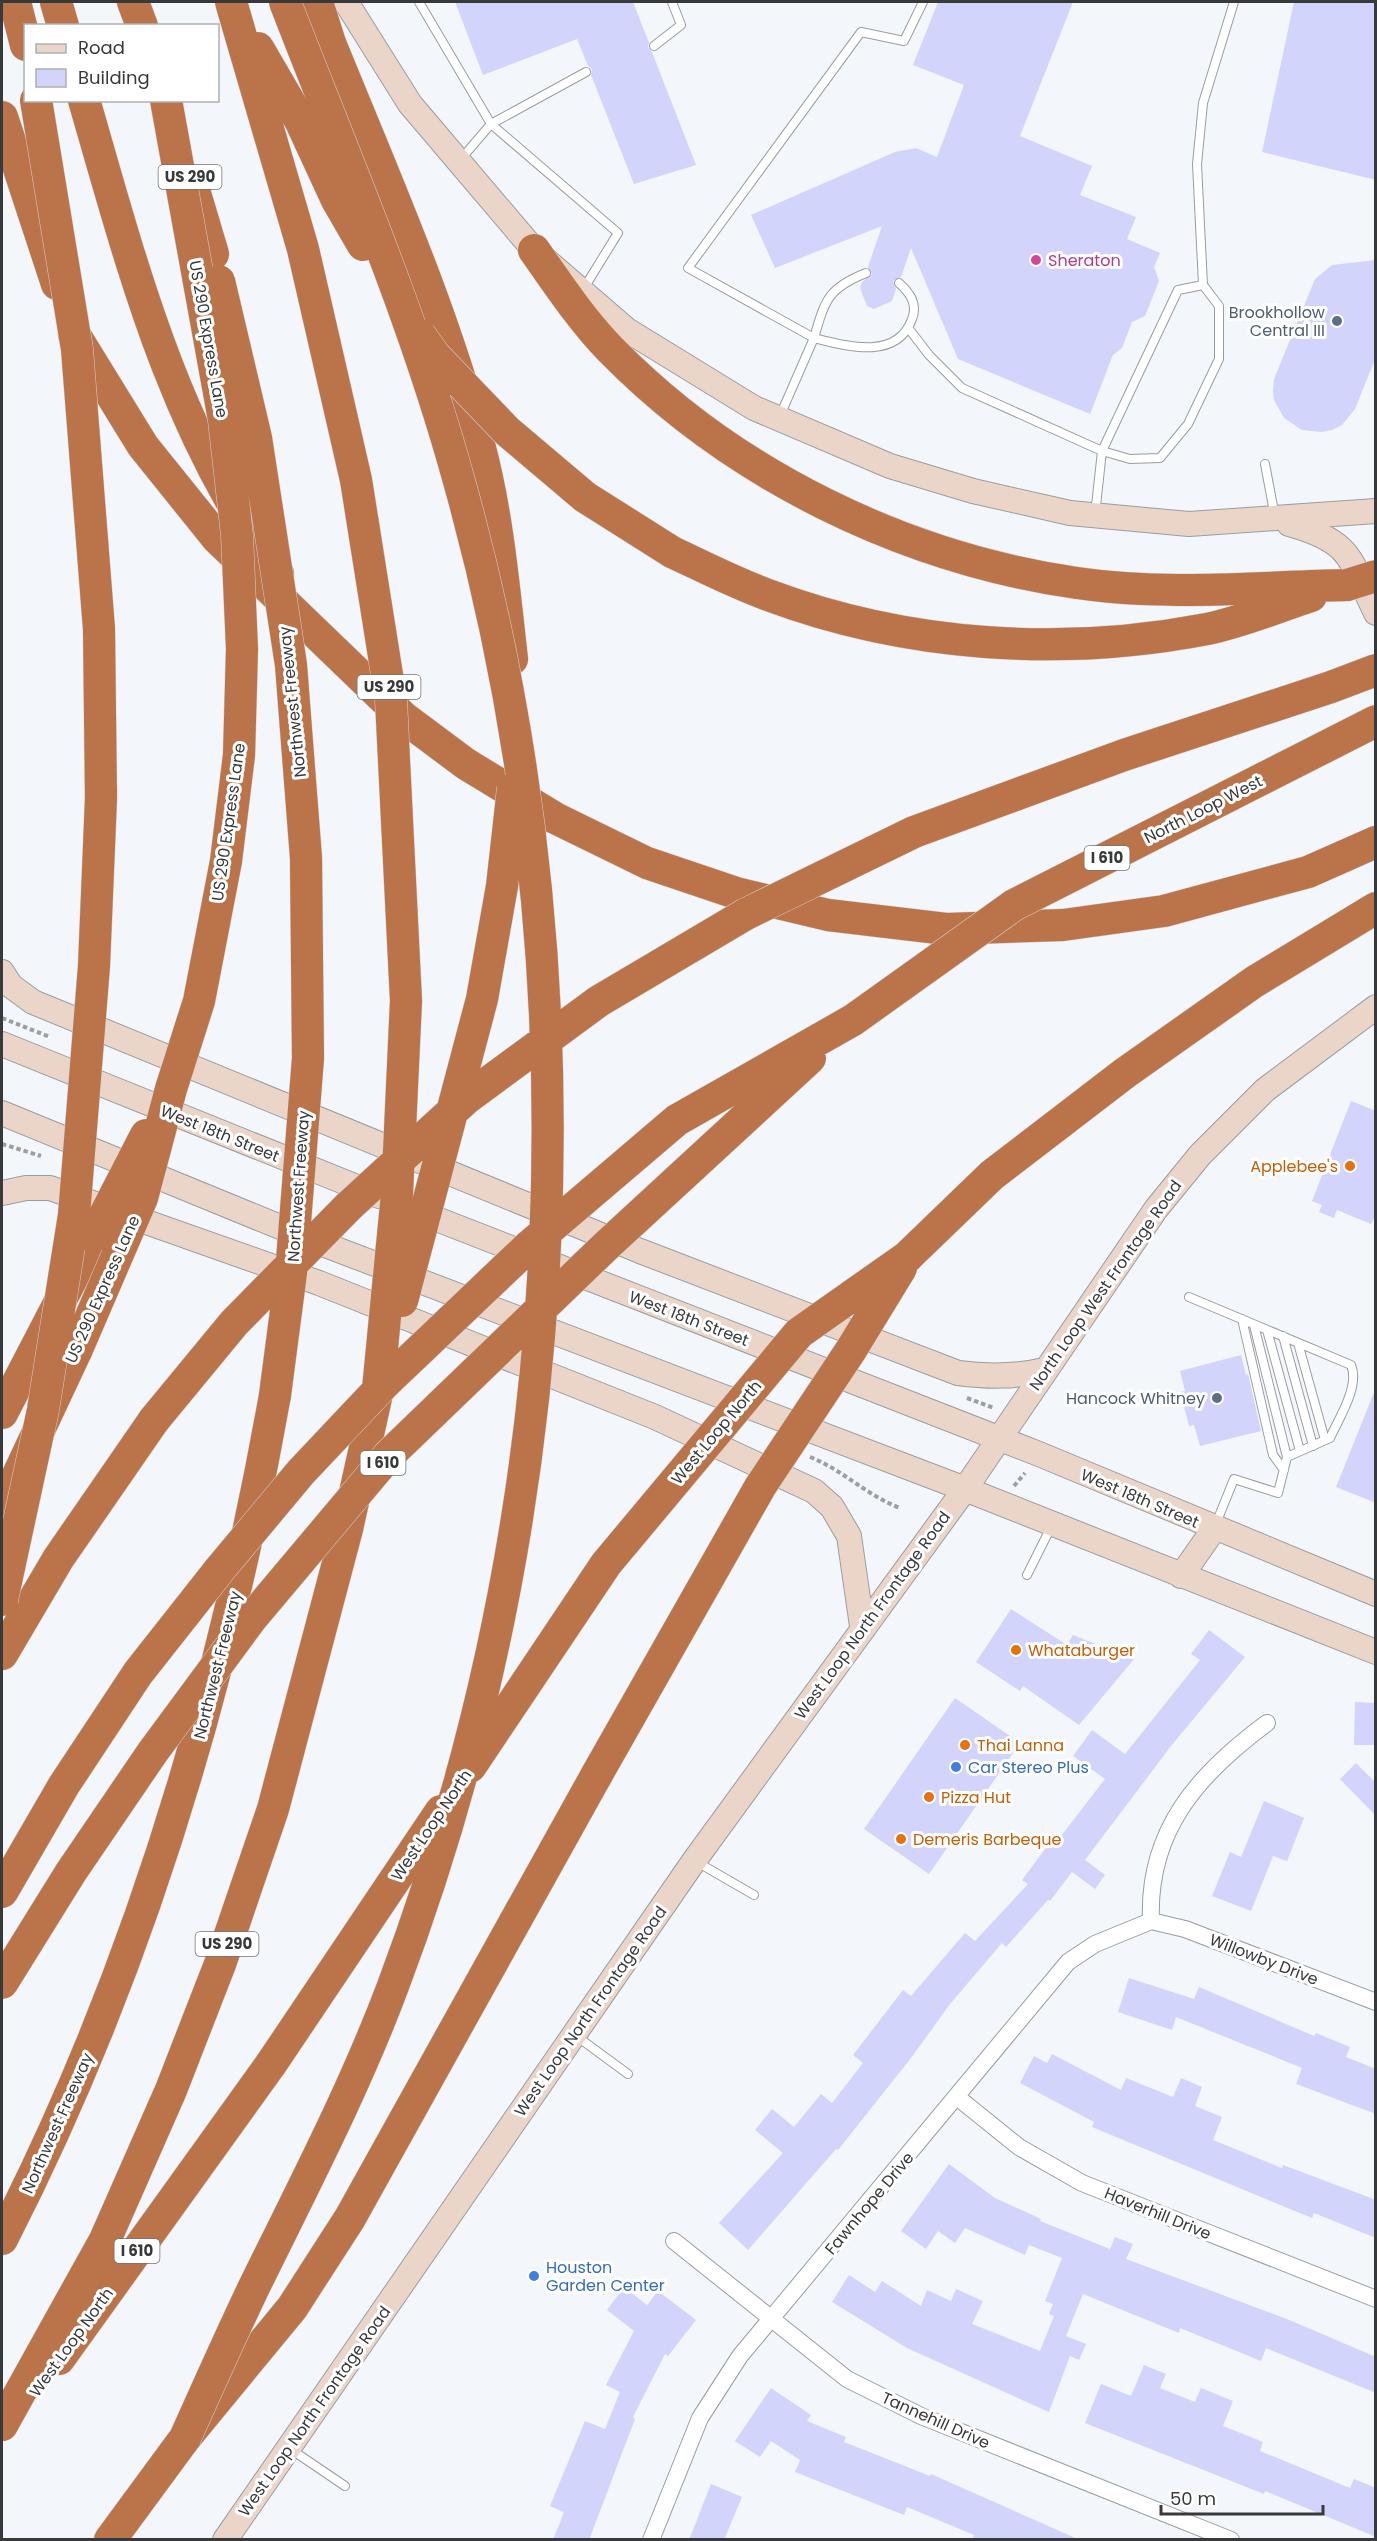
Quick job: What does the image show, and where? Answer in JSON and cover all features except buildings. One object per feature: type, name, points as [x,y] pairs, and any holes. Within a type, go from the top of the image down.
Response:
[{"type":"highway","points":[[15,2],[24,37]]},
{"type":"highway","points":[[56,2],[62,24]]},
{"type":"highway","points":[[132,2],[140,24]]},
{"type":"highway","points":[[146,2],[151,24]]},
{"type":"highway","points":[[231,2],[301,122],[337,200],[376,269],[435,356],[507,431],[585,497],[672,552],[768,595],[844,619],[952,640],[1030,644],[1120,643],[1209,628],[1361,581]]},
{"type":"highway","name":"US 290","points":[[2,2426],[105,2240],[171,2090],[220,1964],[273,1809],[348,1529],[378,1389],[397,1194],[406,1001],[391,700],[356,480],[303,249],[231,2]]},
{"type":"highway","points":[[185,2438],[256,2284],[357,2077],[395,1982],[437,1859],[500,1615],[530,1436],[543,1279],[548,1174],[547,1063],[542,962],[529,819],[511,704],[459,479],[428,382],[393,279],[285,2]]},
{"type":"highway","points":[[317,2],[330,43],[451,348],[481,450],[501,554],[512,660],[515,773],[502,886],[482,999],[378,1389]]},
{"type":"highway","points":[[2,1600],[42,1410],[74,1215],[94,966],[100,798],[99,629],[77,350],[36,102]]},
{"type":"highway","points":[[85,102],[142,302],[176,392],[218,479],[275,570],[337,654]]},
{"type":"highway","name":"US 290 Express Lane","points":[[2,1509],[93,1315],[142,1198],[171,1089],[199,1000],[226,861],[239,755],[242,649],[237,535],[224,420],[166,102]]},
{"type":"highway","name":"Northwest Freeway","points":[[2,2240],[67,2104],[114,1991],[156,1878],[197,1744],[233,1609],[256,1503],[275,1395],[291,1273],[308,1058],[306,858],[291,665],[256,438],[213,254],[167,102]]},
{"type":"highway","points":[[2,117],[76,342],[142,446],[217,538],[403,717],[466,764],[555,818],[647,863],[736,893],[828,915],[946,928],[1063,926],[1164,911],[1308,872],[1376,842]]},
{"type":"highway","points":[[534,250],[587,322],[610,349],[660,396],[740,455],[815,499],[907,540],[1004,569],[1077,584],[1150,590],[1361,581]]},
{"type":"highway","points":[[2,1654],[58,1559],[154,1420],[234,1323],[349,1206],[467,1098],[599,1001],[746,914],[914,832],[1124,755],[1376,670]]},
{"type":"highway","name":"North Loop West","points":[[853,1020],[1014,905],[1376,721]]},
{"type":"highway","name":"I 610","points":[[908,1257],[992,1175],[1125,1073],[1254,982],[1376,908]]},
{"type":"highway","points":[[2,1892],[64,1785],[138,1673],[220,1569],[301,1472],[385,1383],[528,1247],[676,1120],[853,1020]]},
{"type":"highway","name":"I 610","points":[[2,1983],[65,1881],[152,1753],[250,1619],[388,1456],[615,1238],[853,1020]]},
{"type":"highway","points":[[2,1413],[171,1089]]},
{"type":"highway","points":[[110,2540],[185,2438],[292,2308],[350,2218],[760,1487],[851,1350],[908,1257]]},
{"type":"highway","name":"West Loop North","points":[[2,2437],[271,2064],[606,1564],[800,1333],[908,1257]]},
{"type":"main road","points":[[346,2],[410,104],[534,250],[627,330],[754,408],[901,469],[973,491],[1070,513],[1189,524],[1275,520],[1376,511]]},
{"type":"main road","points":[[1275,520],[1331,538],[1346,551],[1376,613]]},
{"type":"main road","points":[[2,972],[11,986],[44,1006],[640,1251],[958,1373],[988,1377],[1015,1377],[1045,1370]]},
{"type":"main road","name":"North Loop West Frontage Road","points":[[965,1489],[997,1438],[1156,1209],[1200,1155],[1265,1090],[1376,1007]]},
{"type":"main road","name":"West 18th Street","points":[[2,1044],[329,1177],[997,1438],[1376,1594]]},
{"type":"main road","points":[[2,1113],[318,1243],[965,1489],[1376,1652]]},
{"type":"main road","points":[[2,1193],[26,1188],[50,1188],[277,1267],[655,1417],[814,1491],[832,1507],[849,1536],[862,1626]]},
{"type":"main road","name":"West Loop North Frontage Road","points":[[225,2540],[694,1860],[862,1626],[965,1489]]},
{"type":"main road","points":[[1181,1576],[1214,1529]]},
{"type":"street","points":[[1150,1921],[1149,1891],[1157,1858],[1168,1830],[1189,1793],[1232,1749],[1267,1723]]},
{"type":"street","name":"Willowby Drive","points":[[1150,1921],[1194,1932],[1376,2002]]},
{"type":"street","name":"Fawnhope Drive","points":[[651,2540],[700,2418],[740,2356],[957,2097],[1044,1987],[1068,1962],[1095,1944],[1150,1921]]},
{"type":"street","name":"Haverhill Drive","points":[[957,2097],[1019,2147],[1082,2183],[1376,2299]]},
{"type":"street","name":"Tannehill Drive","points":[[674,2241],[847,2379],[921,2416],[1231,2540]]},
{"type":"lane","points":[[418,2],[491,124],[618,233],[582,291]]},
{"type":"lane","points":[[654,46],[681,25],[672,2]]},
{"type":"lane","points":[[899,283],[914,302],[915,312],[909,329],[895,341],[870,348],[814,338],[688,268],[861,32],[904,41],[923,2]]},
{"type":"lane","points":[[909,329],[929,355],[963,388],[1102,451],[1130,459],[1160,458],[1188,424],[1219,359],[1219,306],[1203,285],[1197,164],[1203,103],[1234,2]]},
{"type":"lane","points":[[459,161],[491,124],[586,72]]},
{"type":"lane","points":[[778,418],[814,338],[824,304],[832,290],[846,280],[866,273]]},
{"type":"lane","points":[[1095,515],[1102,451],[1178,290],[1203,285]]},
{"type":"lane","points":[[1265,464],[1275,520]]},
{"type":"lane","points":[[1189,1297],[1352,1365],[1354,1371],[1341,1413],[1330,1438],[1287,1457]]},
{"type":"lane","points":[[1242,1319],[1273,1455],[1284,1470]]},
{"type":"lane","points":[[1214,1529],[1234,1479],[1278,1493],[1287,1457],[1254,1324]]},
{"type":"lane","points":[[1267,1330],[1300,1451]]},
{"type":"lane","points":[[1282,1336],[1313,1446]]},
{"type":"lane","points":[[1298,1343],[1325,1440]]},
{"type":"lane","points":[[1027,1575],[1052,1524]]},
{"type":"lane","points":[[694,1860],[754,1895]]},
{"type":"lane","points":[[574,2035],[628,2074]]},
{"type":"lane","points":[[289,2448],[345,2486]]},
{"type":"path","points":[[1011,1490],[1031,1466]]},
{"type":"place","name":"Sheraton","points":[[1036,260]]},
{"type":"place","name":"Brookhollow Central III","points":[[1337,321]]},
{"type":"place","name":"Applebee's","points":[[1350,1166]]},
{"type":"place","name":"Hancock Whitney","points":[[1217,1398]]},
{"type":"place","name":"Whataburger","points":[[1016,1650]]},
{"type":"place","name":"Thai Lanna","points":[[965,1745]]},
{"type":"place","name":"Car Stereo Plus","points":[[956,1767]]},
{"type":"place","name":"Pizza Hut","points":[[929,1797]]},
{"type":"place","name":"Demeris Barbeque","points":[[901,1839]]},
{"type":"place","name":"Houston Garden Center","points":[[534,2276]]}]
